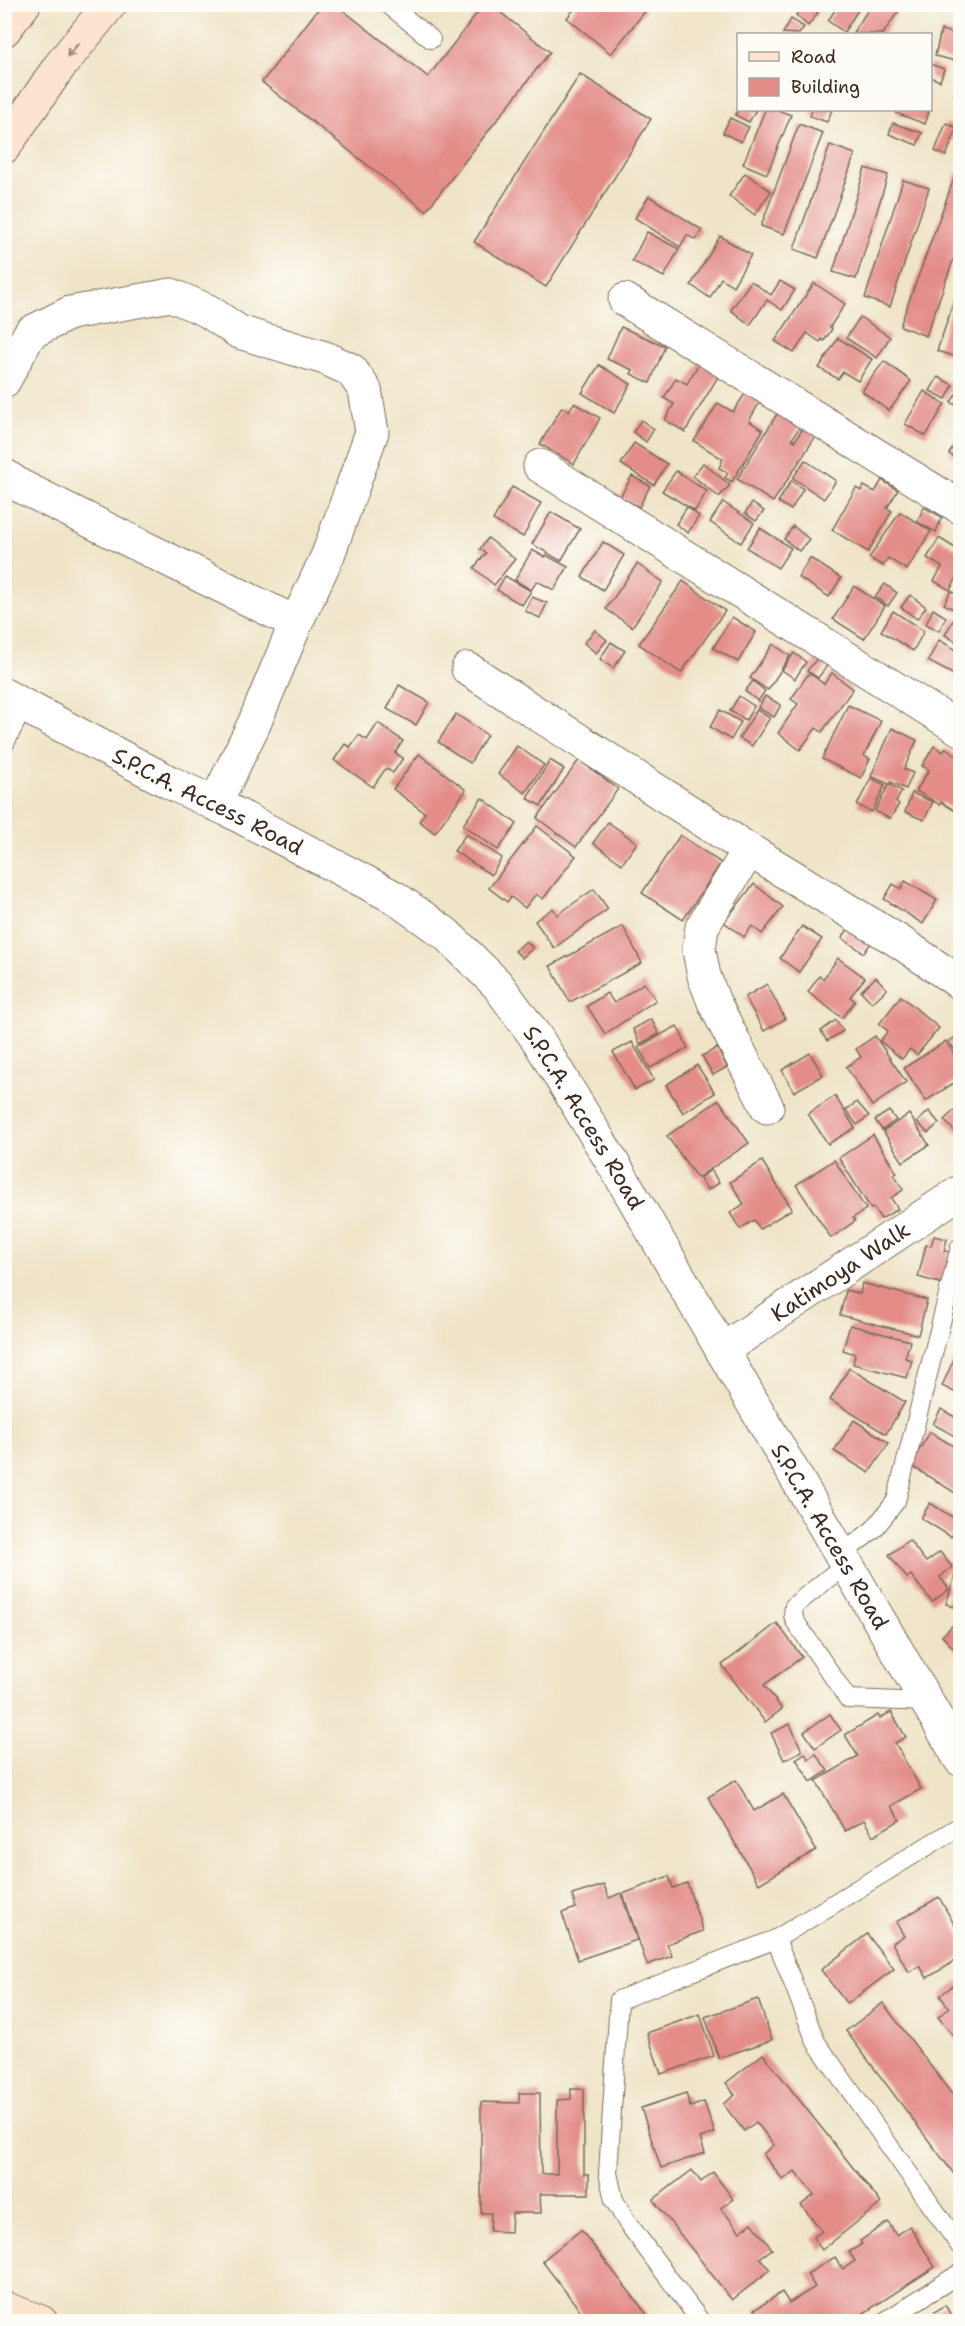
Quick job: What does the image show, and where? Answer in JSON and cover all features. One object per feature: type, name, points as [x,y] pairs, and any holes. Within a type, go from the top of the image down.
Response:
[{"type":"main road","points":[[4,30],[24,4]]},
{"type":"main road","points":[[4,147],[59,67],[110,4]]},
{"type":"main road","points":[[4,2307],[41,2322]]},
{"type":"street","points":[[4,381],[30,333],[70,313],[171,295],[208,311],[239,332],[325,358],[351,370],[365,390],[372,432],[328,555],[296,623],[254,724],[215,804]]},
{"type":"street","points":[[625,300],[960,507]]},
{"type":"street","points":[[540,466],[960,729]]},
{"type":"street","points":[[4,476],[296,623]]},
{"type":"street","points":[[468,669],[749,850],[900,942],[960,983]]},
{"type":"street","name":"S.P.C.A. Access Road","points":[[14,700],[394,897],[446,934],[497,984],[538,1040],[620,1175],[959,1752]]},
{"type":"street","points":[[749,850],[702,927],[699,950],[704,976],[714,1002],[767,1107]]},
{"type":"street","name":"Katimoya Walk","points":[[722,1350],[960,1192]]},
{"type":"lane","points":[[388,4],[431,39]]},
{"type":"lane","points":[[4,744],[14,700]]},
{"type":"lane","points":[[928,1702],[848,1699],[843,1695],[793,1615],[794,1606],[874,1529],[896,1501],[960,1247]]},
{"type":"lane","points":[[701,2322],[627,2222],[614,2200],[608,2173],[619,2001],[776,1939],[960,1826]]},
{"type":"lane","points":[[776,1939],[816,2042],[960,2246]]},
{"type":"lane","points":[[884,2322],[960,2273]]},
{"type":"building","points":[[322,4],[335,4],[428,77],[484,4],[490,4],[550,52],[426,211],[262,82]]},
{"type":"building","points":[[578,4],[639,4],[646,10],[611,54],[567,18]]},
{"type":"building","points":[[845,4],[862,4],[844,32],[828,21],[838,5],[843,8]]},
{"type":"building","points":[[872,4],[903,4],[884,33],[853,33]]},
{"type":"building","points":[[913,4],[934,4],[930,13]]},
{"type":"building","points":[[805,5],[818,13],[808,26],[796,15]]},
{"type":"building","points":[[791,19],[804,27],[800,33],[783,33]]},
{"type":"building","points":[[941,30],[960,35],[960,62],[935,56]]},
{"type":"building","points":[[932,65],[944,69],[940,81],[932,78]]},
{"type":"building","points":[[960,73],[960,96],[954,95]]},
{"type":"building","points":[[580,74],[651,119],[546,287],[474,242]]},
{"type":"building","points":[[737,111],[755,111],[749,122],[735,115]]},
{"type":"building","points":[[765,111],[781,111],[791,115],[767,174],[743,164]]},
{"type":"building","points":[[812,111],[832,111],[827,122],[810,116]]},
{"type":"building","points":[[897,111],[929,112],[925,124],[896,113]]},
{"type":"building","points":[[730,118],[749,127],[741,142],[723,133]]},
{"type":"building","points":[[893,123],[922,133],[917,145],[889,134]]},
{"type":"building","points":[[946,123],[957,128],[946,156],[935,151]]},
{"type":"building","points":[[799,124],[823,133],[784,234],[761,226]]},
{"type":"building","points":[[830,145],[855,154],[818,258],[794,249]]},
{"type":"building","points":[[865,168],[888,175],[856,279],[833,272]]},
{"type":"building","points":[[745,173],[771,191],[755,215],[729,196]]},
{"type":"building","points":[[956,173],[960,175],[960,241],[926,336],[900,326]]},
{"type":"building","points":[[903,180],[929,188],[890,307],[865,298]]},
{"type":"building","points":[[649,196],[702,230],[696,240],[687,235],[680,247],[635,218]]},
{"type":"building","points":[[647,232],[679,249],[664,277],[632,261]]},
{"type":"building","points":[[720,236],[751,255],[733,286],[721,278],[710,298],[691,285]]},
{"type":"building","points":[[751,281],[771,295],[780,281],[795,290],[782,310],[767,300],[750,325],[731,310]]},
{"type":"building","points":[[814,283],[845,304],[824,341],[822,339],[820,342],[807,333],[794,353],[775,341]]},
{"type":"building","points":[[960,284],[960,358],[937,351]]},
{"type":"building","points":[[860,317],[890,337],[877,358],[846,338]]},
{"type":"building","points":[[621,327],[665,346],[650,383],[631,374],[633,370],[607,359]]},
{"type":"building","points":[[838,338],[872,359],[858,381],[843,372],[838,379],[819,368]]},
{"type":"building","points":[[884,361],[911,381],[889,411],[862,391]]},
{"type":"building","points":[[699,363],[719,375],[685,432],[665,420],[674,404],[664,398],[676,378],[687,384]]},
{"type":"building","points":[[599,365],[631,384],[614,413],[582,393]]},
{"type":"building","points":[[938,377],[953,385],[946,399],[930,391]]},
{"type":"building","points":[[960,388],[960,408],[951,402]]},
{"type":"building","points":[[748,389],[762,398],[749,421],[763,430],[732,482],[725,478],[728,473],[719,468],[723,459],[694,441],[718,403],[733,412]]},
{"type":"building","points":[[924,391],[945,404],[926,436],[905,424]]},
{"type":"building","points":[[574,403],[600,418],[574,464],[540,444],[562,407],[569,411]]},
{"type":"building","points":[[780,409],[802,423],[792,439],[795,441],[805,424],[818,433],[773,502],[737,479]]},
{"type":"building","points":[[641,420],[654,429],[646,442],[633,432]]},
{"type":"building","points":[[960,433],[960,460],[949,454]]},
{"type":"building","points":[[634,443],[667,464],[654,485],[621,464]]},
{"type":"building","points":[[805,460],[836,481],[824,499],[793,478]]},
{"type":"building","points":[[703,463],[730,485],[719,497],[693,476]]},
{"type":"building","points":[[676,471],[707,491],[695,511],[662,491]]},
{"type":"building","points":[[632,476],[650,486],[639,507],[620,497]]},
{"type":"building","points":[[882,480],[898,490],[887,508],[892,511],[868,552],[832,530],[856,488],[861,491],[864,486],[875,492]]},
{"type":"building","points":[[791,481],[803,489],[791,510],[778,502]]},
{"type":"building","points":[[512,487],[541,503],[523,537],[493,520]]},
{"type":"building","points":[[723,502],[754,523],[741,543],[710,522]]},
{"type":"building","points":[[752,503],[764,511],[756,521],[745,513]]},
{"type":"building","points":[[687,507],[699,516],[688,533],[676,524]]},
{"type":"building","points":[[924,507],[942,517],[936,532],[917,522]]},
{"type":"building","points":[[551,512],[580,529],[561,561],[532,544]]},
{"type":"building","points":[[900,512],[931,531],[907,570],[888,558],[883,566],[869,558]]},
{"type":"building","points":[[793,526],[809,539],[799,551],[784,539]]},
{"type":"building","points":[[760,528],[791,548],[778,568],[747,548]]},
{"type":"building","points":[[488,538],[515,559],[494,585],[474,568],[486,553],[480,549]]},
{"type":"building","points":[[939,538],[960,551],[960,572],[950,590],[934,581],[942,567],[927,558]]},
{"type":"building","points":[[603,542],[624,555],[603,590],[582,577]]},
{"type":"building","points":[[532,550],[568,567],[554,590],[537,581],[531,590],[515,580]]},
{"type":"building","points":[[810,558],[841,578],[829,597],[798,577]]},
{"type":"building","points":[[637,564],[663,582],[632,627],[606,609]]},
{"type":"building","points":[[505,576],[531,591],[522,605],[497,590]]},
{"type":"building","points":[[683,581],[725,611],[681,673],[639,644]]},
{"type":"building","points":[[885,584],[897,593],[888,606],[875,597]]},
{"type":"building","points":[[854,586],[885,606],[864,639],[833,619]]},
{"type":"building","points":[[951,591],[960,596],[960,613],[944,604]]},
{"type":"building","points":[[910,595],[926,607],[917,619],[901,607]]},
{"type":"building","points":[[532,597],[547,603],[540,618],[525,611]]},
{"type":"building","points":[[933,609],[946,617],[939,631],[926,624]]},
{"type":"building","points":[[893,611],[924,631],[913,651],[881,631]]},
{"type":"building","points":[[732,617],[756,632],[738,662],[713,648]]},
{"type":"building","points":[[955,617],[960,620],[960,644],[945,635]]},
{"type":"building","points":[[595,630],[607,640],[596,653],[584,643]]},
{"type":"building","points":[[939,640],[960,652],[960,678],[928,661]]},
{"type":"building","points":[[611,642],[625,651],[613,668],[600,659]]},
{"type":"building","points":[[773,644],[790,656],[768,690],[750,678]]},
{"type":"building","points":[[794,653],[806,662],[795,679],[782,670]]},
{"type":"building","points":[[819,656],[829,663],[818,678],[807,671]]},
{"type":"building","points":[[809,673],[824,684],[832,673],[853,689],[822,732],[816,728],[800,750],[778,733],[798,704],[791,699]]},
{"type":"building","points":[[753,681],[765,691],[758,701],[745,691]]},
{"type":"building","points":[[399,685],[429,702],[416,725],[387,709]]},
{"type":"building","points":[[739,696],[754,706],[746,720],[730,711]]},
{"type":"building","points":[[765,696],[781,705],[774,717],[758,708]]},
{"type":"building","points":[[848,705],[881,721],[864,756],[870,759],[861,778],[822,759]]},
{"type":"building","points":[[720,710],[741,722],[731,740],[710,727]]},
{"type":"building","points":[[757,710],[770,718],[752,746],[739,738]]},
{"type":"building","points":[[456,714],[487,735],[470,763],[438,742]]},
{"type":"building","points":[[378,723],[403,741],[395,753],[403,758],[393,773],[386,768],[373,787],[334,760],[345,744],[350,747],[359,735],[367,740]]},
{"type":"building","points":[[892,728],[917,740],[904,769],[913,773],[906,789],[891,782],[890,784],[902,791],[896,802],[899,804],[890,819],[875,811],[889,784],[871,776]]},
{"type":"building","points":[[517,746],[544,765],[525,793],[498,774]]},
{"type":"building","points":[[934,746],[943,752],[946,748],[960,758],[960,814],[941,802],[940,805],[916,791],[929,770],[922,766]]},
{"type":"building","points":[[419,754],[466,790],[435,833],[419,821],[425,813],[393,789]]},
{"type":"building","points":[[550,760],[564,769],[541,806],[527,798]]},
{"type":"building","points":[[579,760],[618,789],[576,847],[537,818]]},
{"type":"building","points":[[871,778],[885,785],[872,812],[857,805]]},
{"type":"building","points":[[912,793],[933,802],[924,820],[905,812]]},
{"type":"building","points":[[482,798],[517,824],[498,850],[463,825]]},
{"type":"building","points":[[608,822],[637,843],[622,864],[593,843]]},
{"type":"building","points":[[537,826],[576,856],[543,899],[536,894],[525,908],[511,897],[507,902],[489,888]]},
{"type":"building","points":[[466,834],[502,858],[491,875],[454,851]]},
{"type":"building","points":[[680,835],[721,863],[683,920],[642,893]]},
{"type":"building","points":[[905,881],[937,900],[923,924],[884,899],[893,884],[901,889]]},
{"type":"building","points":[[754,884],[783,907],[762,934],[752,926],[744,937],[724,922]]},
{"type":"building","points":[[594,889],[608,909],[554,948],[535,921],[553,908],[557,915]]},
{"type":"building","points":[[851,925],[873,940],[864,953],[842,938]]},
{"type":"building","points":[[623,926],[642,963],[570,1002],[550,966]]},
{"type":"building","points":[[802,926],[822,939],[799,972],[780,958]]},
{"type":"building","points":[[526,941],[533,948],[522,958],[515,951]]},
{"type":"building","points":[[838,958],[865,978],[850,997],[855,1001],[842,1018],[808,992],[819,976],[823,979]]},
{"type":"building","points":[[876,977],[887,989],[872,1003],[861,991]]},
{"type":"building","points":[[644,983],[656,1000],[605,1034],[587,1006],[607,993],[614,1003]]},
{"type":"building","points":[[767,984],[785,1019],[764,1031],[745,997]]},
{"type":"building","points":[[901,996],[939,1028],[917,1055],[910,1049],[902,1059],[880,1041],[888,1031],[879,1024]]},
{"type":"building","points":[[651,1019],[659,1034],[640,1044],[633,1029]]},
{"type":"building","points":[[836,1020],[843,1031],[827,1041],[821,1031]]},
{"type":"building","points":[[677,1026],[688,1048],[650,1068],[638,1047]]},
{"type":"building","points":[[959,1035],[960,1037],[960,1059],[949,1041]]},
{"type":"building","points":[[875,1036],[906,1082],[872,1106],[846,1067],[861,1057],[856,1049]]},
{"type":"building","points":[[946,1041],[960,1064],[960,1079],[926,1101],[904,1068]]},
{"type":"building","points":[[632,1042],[654,1080],[635,1090],[613,1052]]},
{"type":"building","points":[[717,1048],[727,1067],[713,1075],[702,1056]]},
{"type":"building","points":[[810,1053],[823,1075],[794,1092],[782,1070]]},
{"type":"building","points":[[697,1065],[715,1093],[683,1113],[666,1085]]},
{"type":"building","points":[[835,1096],[855,1128],[828,1144],[808,1114]]},
{"type":"building","points":[[719,1100],[749,1143],[697,1178],[667,1136]]},
{"type":"building","points":[[857,1102],[869,1116],[857,1125],[846,1110]]},
{"type":"building","points":[[960,1105],[960,1131],[957,1134],[944,1120]]},
{"type":"building","points":[[889,1111],[896,1120],[882,1130],[875,1120]]},
{"type":"building","points":[[929,1111],[939,1123],[928,1133],[917,1122]]},
{"type":"building","points":[[909,1114],[929,1145],[903,1162],[883,1131]]},
{"type":"building","points":[[873,1135],[897,1173],[894,1174],[903,1190],[891,1198],[898,1209],[881,1219],[873,1207],[871,1209],[839,1158]]},
{"type":"building","points":[[834,1160],[866,1209],[853,1218],[855,1221],[831,1238],[796,1185]]},
{"type":"building","points":[[762,1161],[792,1209],[760,1229],[754,1220],[740,1229],[730,1213],[744,1204],[730,1182]]},
{"type":"building","points":[[711,1170],[719,1183],[708,1190],[699,1178]]},
{"type":"building","points":[[934,1236],[947,1239],[944,1251],[950,1252],[943,1284],[918,1277],[926,1245],[931,1246]]},
{"type":"building","points":[[862,1283],[927,1300],[918,1335],[840,1315],[846,1290],[860,1294]]},
{"type":"building","points":[[850,1325],[910,1341],[905,1358],[912,1360],[907,1378],[853,1364],[855,1354],[843,1350]]},
{"type":"building","points":[[957,1352],[960,1354],[960,1395],[942,1386]]},
{"type":"building","points":[[849,1368],[905,1402],[886,1434],[830,1400]]},
{"type":"building","points":[[941,1409],[960,1420],[960,1439],[933,1424]]},
{"type":"building","points":[[854,1420],[889,1443],[869,1473],[834,1451]]},
{"type":"building","points":[[930,1432],[960,1450],[960,1496],[910,1465]]},
{"type":"building","points":[[930,1503],[960,1522],[951,1537],[921,1518]]},
{"type":"building","points":[[909,1540],[926,1562],[940,1552],[952,1567],[940,1577],[949,1589],[932,1602],[911,1575],[907,1578],[889,1555]]},
{"type":"building","points":[[956,1572],[960,1573],[960,1609],[946,1604]]},
{"type":"building","points":[[958,1620],[960,1622],[960,1655],[942,1636]]},
{"type":"building","points":[[777,1623],[802,1657],[764,1685],[782,1709],[765,1722],[722,1665]]},
{"type":"building","points":[[891,1712],[906,1737],[895,1743],[921,1789],[891,1806],[900,1820],[873,1836],[864,1820],[845,1831],[816,1781],[858,1756],[845,1735],[878,1715],[880,1718]]},
{"type":"building","points":[[830,1714],[841,1730],[815,1748],[804,1732]]},
{"type":"building","points":[[790,1724],[802,1751],[784,1760],[771,1733]]},
{"type":"building","points":[[805,1753],[808,1759],[816,1754],[828,1771],[811,1782],[796,1759]]},
{"type":"building","points":[[736,1780],[754,1811],[783,1794],[816,1850],[759,1884],[708,1797]]},
{"type":"building","points":[[669,1876],[673,1888],[687,1883],[703,1931],[667,1944],[672,1956],[647,1965],[623,1894]]},
{"type":"building","points":[[604,1885],[609,1898],[621,1893],[637,1940],[578,1960],[562,1913],[576,1908],[572,1895]]},
{"type":"building","points":[[939,1897],[960,1935],[960,1958],[927,1978],[920,1966],[909,1972],[892,1943],[904,1936],[896,1922]]},
{"type":"building","points":[[867,1934],[894,1969],[847,2004],[821,1970]]},
{"type":"building","points":[[960,1979],[960,2044],[938,2017],[949,2008],[940,1996]]},
{"type":"building","points":[[758,1999],[772,2040],[719,2058],[705,2017]]},
{"type":"building","points":[[883,2003],[960,2105],[960,2182],[846,2031]]},
{"type":"building","points":[[700,2014],[714,2056],[661,2074],[647,2033]]},
{"type":"building","points":[[763,2054],[881,2203],[822,2250],[813,2238],[822,2231],[801,2205],[814,2195],[795,2171],[783,2180],[763,2154],[774,2145],[756,2122],[744,2131],[723,2104],[735,2095],[726,2083]]},
{"type":"building","points":[[571,2089],[584,2089],[584,2174],[589,2174],[589,2194],[540,2194],[541,2213],[512,2213],[511,2232],[490,2231],[491,2213],[481,2213],[481,2102],[519,2103],[519,2093],[540,2093],[541,2174],[557,2174],[557,2100],[571,2099]]},
{"type":"building","points":[[686,2093],[690,2107],[704,2102],[715,2133],[700,2138],[705,2153],[661,2168],[641,2108]]},
{"type":"building","points":[[692,2170],[701,2182],[713,2172],[733,2199],[721,2208],[740,2232],[752,2223],[772,2249],[760,2258],[770,2270],[732,2300],[653,2200]]},
{"type":"building","points":[[888,2222],[896,2235],[910,2226],[935,2267],[850,2322],[761,2322],[754,2310],[782,2292],[789,2303],[815,2287],[807,2274],[835,2257],[843,2269],[855,2261],[849,2252],[862,2244],[860,2241]]},
{"type":"building","points":[[581,2230],[653,2322],[589,2322],[542,2261]]},
{"type":"building","points":[[945,2305],[955,2322],[920,2322]]}]
